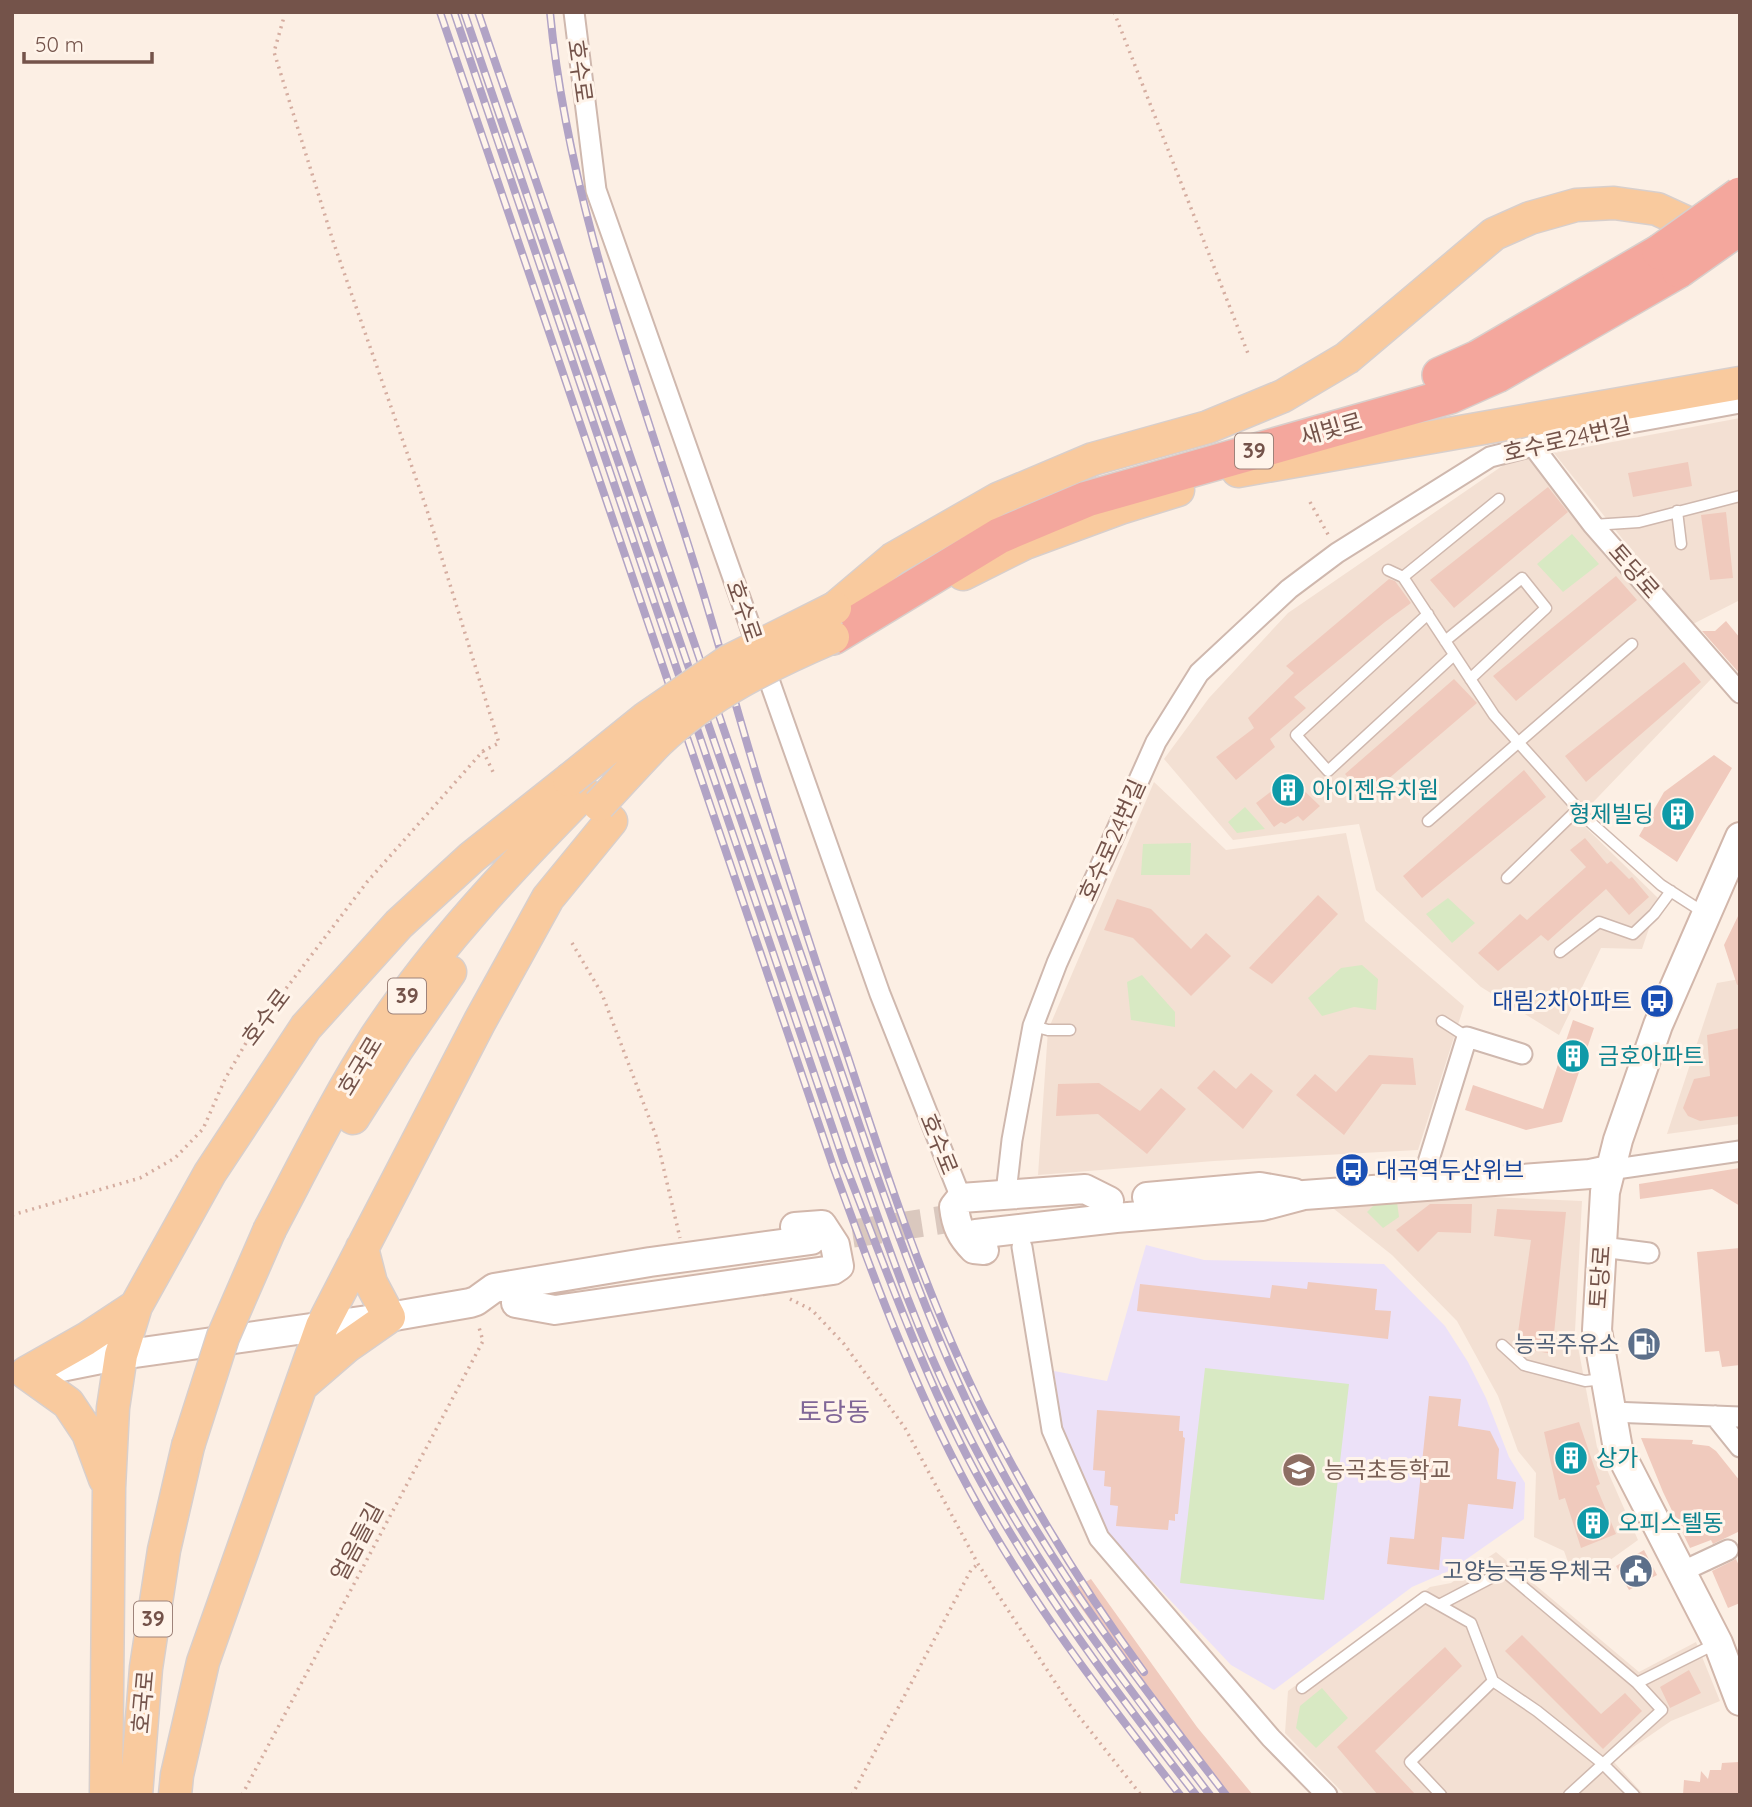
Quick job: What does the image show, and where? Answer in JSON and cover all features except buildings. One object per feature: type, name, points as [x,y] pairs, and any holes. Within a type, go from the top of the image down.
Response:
[{"type":"highway","name":"새빛로","points":[[1669,261],[1740,195]]},
{"type":"highway","name":"새빛로","points":[[834,622],[999,536],[1087,499],[1450,396],[1497,375],[1669,261],[1740,227]]},
{"type":"main road","points":[[834,622],[892,559],[998,499],[1093,459],[1208,428],[1283,396],[1347,358],[1494,234],[1530,218],[1576,205],[1614,203],[1657,209],[1740,246]]},
{"type":"main road","points":[[834,622],[1026,543],[1120,508],[1248,468],[1740,383]]},
{"type":"main road","name":"39","points":[[591,800],[650,731],[729,675],[834,622]]},
{"type":"main road","points":[[175,1795],[177,1775],[203,1662],[322,1326],[480,1021],[548,898],[591,800]]},
{"type":"main road","points":[[106,1795],[109,1488],[113,1408],[121,1356],[136,1306],[210,1173],[306,1027],[399,924],[472,857],[591,800]]},
{"type":"main road","name":"호국로","points":[[152,1795],[163,1668],[198,1449],[223,1337],[279,1233],[318,1137],[376,1037],[442,948],[516,862],[591,800]]},
{"type":"main road","name":"토당로","points":[[1738,845],[1658,1025],[1609,1170],[1597,1330],[1618,1449],[1718,1643],[1740,1701]]},
{"type":"main road","points":[[1113,1209],[1087,1235],[1022,1247],[979,1251],[974,1249],[959,1231],[954,1207],[970,1216],[1113,1209],[1262,1206],[1304,1195],[1590,1174],[1609,1170]]},
{"type":"main road","points":[[970,1216],[1006,1193],[1085,1189],[1113,1209]]},
{"type":"main road","points":[[19,1374],[473,1302],[495,1307],[579,1259],[810,1225],[822,1225],[835,1245],[839,1266],[833,1270],[555,1310],[518,1294]]},
{"type":"main road","points":[[518,1294],[812,1247]]},
{"type":"main road","points":[[362,1248],[371,1283],[389,1317]]},
{"type":"main road","points":[[19,1374],[86,1339],[136,1306]]},
{"type":"main road","points":[[301,1386],[346,1347],[389,1317]]},
{"type":"main road","points":[[19,1374],[68,1403],[88,1433],[109,1488]]},
{"type":"main road","name":"호국로","points":[[136,1795],[146,1668],[164,1550],[198,1449]]},
{"type":"street","name":"호수로","points":[[574,12],[596,190],[880,994],[970,1216]]},
{"type":"street","name":"호수로24번길","points":[[1006,1193],[1012,1140],[1033,1026],[1057,963],[1156,742],[1199,673],[1289,589],[1337,552],[1490,457],[1603,428],[1740,403]]},
{"type":"street","name":"토당로","points":[[1533,446],[1593,525],[1740,693]]},
{"type":"street","points":[[1421,1185],[1466,1037],[1522,1054]]},
{"type":"street","points":[[1609,1170],[1740,1151]]},
{"type":"street","points":[[1022,1247],[1052,1430],[1099,1538],[1271,1738],[1327,1795]]},
{"type":"street","points":[[1602,1247],[1649,1254]]},
{"type":"street","points":[[1611,1412],[1740,1417]]},
{"type":"street","points":[[1714,1416],[1740,1447]]},
{"type":"street","points":[[1681,1572],[1728,1550]]},
{"type":"lane","points":[[1593,525],[1639,522],[1740,496]]},
{"type":"lane","points":[[1403,577],[1499,499]]},
{"type":"lane","points":[[1677,511],[1681,544]]},
{"type":"lane","points":[[1388,570],[1403,577],[1494,715],[1589,821],[1671,891],[1706,914]]},
{"type":"lane","points":[[1445,641],[1522,578],[1546,608],[1470,679]]},
{"type":"lane","points":[[1427,614],[1296,735],[1328,771],[1454,654]]},
{"type":"lane","points":[[1428,821],[1632,644]]},
{"type":"lane","points":[[1507,878],[1578,808]]},
{"type":"lane","points":[[1560,952],[1599,922],[1633,934],[1654,914],[1671,891]]},
{"type":"lane","points":[[1442,1021],[1466,1037]]},
{"type":"lane","points":[[1033,1026],[1048,1030],[1070,1030]]},
{"type":"lane","points":[[1502,1345],[1524,1365],[1585,1381],[1605,1379]]},
{"type":"lane","points":[[1441,1604],[1504,1571],[1637,1683],[1662,1710],[1569,1795]]},
{"type":"lane","points":[[1302,1688],[1425,1597],[1471,1623],[1493,1681],[1537,1711],[1602,1763],[1634,1795]]},
{"type":"lane","points":[[1637,1683],[1718,1643]]},
{"type":"lane","points":[[1441,1795],[1410,1762],[1493,1681]]},
{"type":"path","points":[[1114,12],[1249,356]]},
{"type":"path","name":"호수로","points":[[12,1215],[140,1178],[175,1158],[203,1129],[225,1079],[250,1036],[367,882],[483,751],[499,743],[426,507],[333,242],[274,52],[284,17]]},
{"type":"path","points":[[1310,502],[1337,552]]},
{"type":"path","points":[[483,751],[494,774]]},
{"type":"path","points":[[572,943],[602,994],[656,1136],[680,1243]]},
{"type":"path","points":[[754,1282],[812,1310],[844,1344],[905,1427],[978,1564],[1070,1705],[1141,1795]]},
{"type":"path","name":"얼음들길","points":[[242,1795],[483,1341],[473,1302]]},
{"type":"path","points":[[852,1795],[971,1570],[978,1564]]},
{"type":"shaded area","points":[[1740,418],[1740,600],[1691,625],[1554,453]]},
{"type":"shaded area","points":[[1527,456],[1713,677],[1577,819],[1659,899],[1642,949],[1601,948],[1559,1035],[1481,987],[1376,890],[1359,824],[1233,840],[1164,759],[1209,698],[1288,613],[1508,462]]},
{"type":"shaded area","points":[[1154,782],[1226,850],[1346,833],[1365,921],[1464,1006],[1418,1150],[1214,1161],[1038,1175],[1048,1030]]},
{"type":"shaded area","points":[[1740,979],[1740,1124],[1667,1134],[1717,983]]},
{"type":"shaded area","points":[[1465,1196],[1582,1201],[1575,1331],[1597,1447],[1638,1540],[1599,1568],[1572,1573],[1564,1551],[1534,1537],[1536,1473],[1518,1451],[1498,1396],[1457,1321],[1392,1255],[1324,1201]]},
{"type":"shaded area","name":"능곡초등학교","points":[[1146,1245],[1204,1260],[1384,1264],[1445,1326],[1468,1362],[1486,1398],[1509,1457],[1525,1483],[1524,1519],[1451,1570],[1412,1587],[1274,1690],[1231,1665],[1107,1533],[1062,1428],[1054,1371],[1107,1381]]},
{"type":"shaded area","points":[[1496,1552],[1639,1672],[1696,1642],[1720,1701],[1671,1721],[1613,1761],[1644,1795],[1345,1795],[1285,1733],[1288,1691],[1430,1587],[1451,1583]]},
{"type":"green space","points":[[1572,534],[1599,564],[1563,592],[1537,564]]},
{"type":"green space","points":[[1245,807],[1265,829],[1237,833],[1228,822]]},
{"type":"green space","points":[[1191,843],[1190,875],[1141,875],[1143,844]]},
{"type":"green space","points":[[1448,898],[1475,923],[1452,943],[1426,914]]},
{"type":"green space","points":[[1362,965],[1378,979],[1376,1010],[1354,1007],[1322,1016],[1308,998],[1341,968]]},
{"type":"green space","points":[[1142,975],[1175,1012],[1175,1027],[1131,1020],[1127,982]]},
{"type":"green space","points":[[1378,1201],[1397,1202],[1399,1217],[1383,1228],[1367,1212]]},
{"type":"green space","points":[[1205,1368],[1349,1384],[1324,1600],[1180,1583]]},
{"type":"green space","points":[[1322,1688],[1348,1718],[1316,1748],[1296,1728],[1300,1706]]},
{"type":"tunnel","points":[[811,1240],[974,1215]]},
{"type":"railway","points":[[440,12],[833,1166],[895,1330],[930,1411],[992,1530],[1095,1684],[1180,1795]]},
{"type":"railway","points":[[454,12],[844,1162],[908,1326],[961,1445],[1030,1565],[1110,1682],[1196,1795]]},
{"type":"railway","points":[[464,12],[857,1158],[928,1348],[983,1462],[1041,1562],[1140,1703],[1210,1795]]},
{"type":"railway","points":[[478,12],[870,1156],[930,1317],[983,1435],[1027,1516],[1108,1638],[1226,1795]]},
{"type":"railway","points":[[550,12],[574,159],[611,304],[702,589],[790,882],[908,1234],[942,1321],[999,1441],[1078,1576],[1144,1672]]},
{"type":"place","name":"아이젠유치원","points":[[1288,790]]},
{"type":"place","name":"형제빌딩","points":[[1678,814]]},
{"type":"place","name":"대림2차아파트","points":[[1657,1001]]},
{"type":"place","name":"금호아파트","points":[[1573,1056]]},
{"type":"place","name":"대곡역두산위브","points":[[1352,1170]]},
{"type":"place","name":"능곡주유소","points":[[1644,1344]]},
{"type":"place","name":"상가","points":[[1571,1458]]},
{"type":"place","name":"능곡초등학교","points":[[1299,1470]]},
{"type":"place","name":"오피스텔동","points":[[1593,1523]]},
{"type":"place","name":"고양능곡동우체국","points":[[1636,1571]]},
{"type":"district","name":"토당동","points":[[834,1412]]}]
